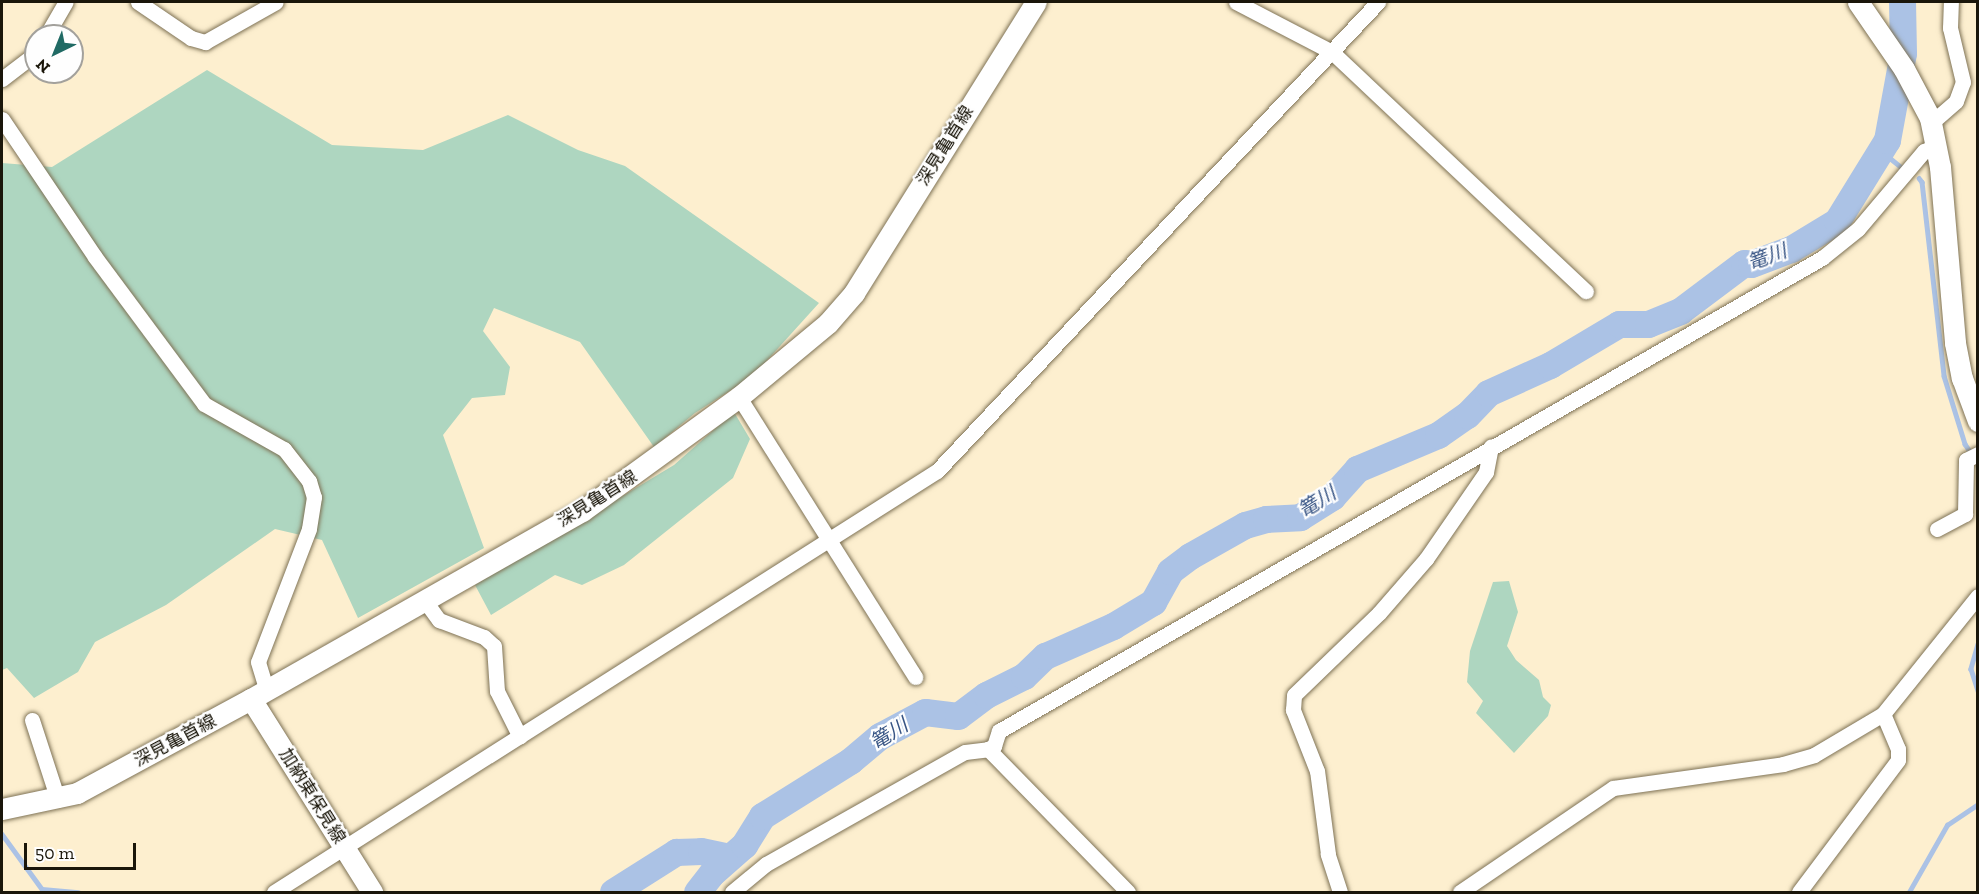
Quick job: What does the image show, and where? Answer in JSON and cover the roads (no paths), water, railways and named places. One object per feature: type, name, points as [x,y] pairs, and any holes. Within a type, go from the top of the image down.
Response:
[{"type":"main road","name":"深見亀首線","points":[[2,809],[58,800],[77,793],[259,695],[425,601],[626,482],[739,397],[828,324],[854,293],[1036,2]]},
{"type":"main road","points":[[1861,5],[1904,69],[1931,120],[1955,343],[1962,378],[1977,421]]},
{"type":"main road","name":"加納東保見線","points":[[259,695],[344,848],[372,892]]},
{"type":"street","points":[[53,24],[66,2]]},
{"type":"street","points":[[138,2],[191,38],[205,42],[276,2]]},
{"type":"street","points":[[1236,2],[1332,52],[1586,291]]},
{"type":"street","points":[[274,892],[937,471],[1378,2]]},
{"type":"street","points":[[1931,120],[1956,101],[1963,82],[1950,28],[1951,2]]},
{"type":"street","points":[[2,79],[24,62]]},
{"type":"street","points":[[2,119],[95,257],[204,404],[284,449],[309,481],[314,497],[309,529],[258,662],[259,695]]},
{"type":"street","points":[[732,892],[766,864],[955,757],[965,752],[994,746],[999,731],[1491,446],[1822,258],[1858,229],[1924,151],[1935,146]]},
{"type":"street","points":[[739,397],[915,677]]},
{"type":"street","points":[[1340,892],[1328,854],[1319,782],[1293,710],[1294,695],[1379,613],[1426,559],[1486,471],[1491,446]]},
{"type":"street","points":[[1937,529],[1965,514],[1970,464]]},
{"type":"street","points":[[1460,892],[1613,788],[1798,761],[1883,714],[1977,596]]},
{"type":"street","points":[[425,601],[439,620],[484,637],[494,646],[496,692],[520,737]]},
{"type":"street","points":[[1799,892],[1898,760],[1898,749],[1883,714]]},
{"type":"street","points":[[32,720],[58,800]]},
{"type":"street","points":[[988,749],[1128,892]]},
{"type":"waterway","name":"篭川","points":[[697,892],[712,873],[744,845],[762,816],[850,761],[880,736],[925,712],[958,716],[986,695],[1024,676],[1045,656],[1113,626],[1153,602],[1170,571],[1190,556],[1245,525],[1266,519],[1300,517],[1332,497],[1357,469],[1438,435],[1467,415],[1488,393],[1550,365],[1619,324],[1648,324],[1680,311],[1744,263],[1751,264],[1791,249],[1837,221],[1887,140],[1903,53],[1902,2]]},
{"type":"waterway","points":[[1887,140],[1890,158],[1901,167]]},
{"type":"waterway","points":[[1919,178],[1922,182],[1944,376],[1965,444],[1978,463]]},
{"type":"waterway","points":[[1978,644],[1971,669],[1978,691]]},
{"type":"waterway","points":[[1909,892],[1947,825],[1978,804]]},
{"type":"waterway","points":[[2,834],[42,889],[78,892]]},
{"type":"waterway","name":"篭川","points":[[613,892],[676,852],[701,851],[729,857]]}]
